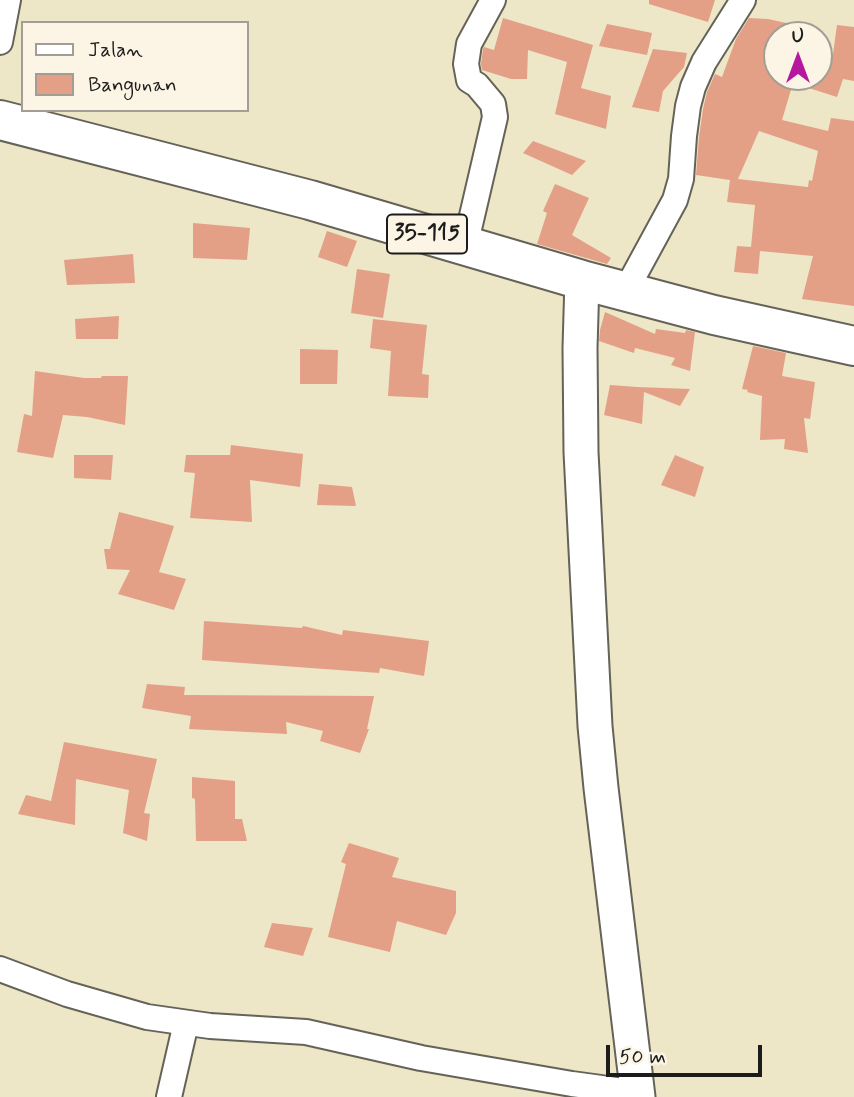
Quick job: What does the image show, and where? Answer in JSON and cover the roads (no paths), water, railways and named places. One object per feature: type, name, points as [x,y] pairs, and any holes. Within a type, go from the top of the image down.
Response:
[{"type":"main road","name":"35-115","points":[[0,120],[262,187],[625,292],[854,346]]},
{"type":"street","points":[[0,42],[8,0]]},
{"type":"street","points":[[465,246],[495,117],[494,104],[469,80],[466,64],[469,44],[493,0]]},
{"type":"street","points":[[625,292],[675,200],[681,179],[684,136],[693,87],[704,62],[743,0]]},
{"type":"street","points":[[0,969],[147,1017],[210,1026],[306,1032],[421,1058],[638,1095],[594,714],[580,428],[582,279]]},
{"type":"street","points":[[169,1097],[186,1023]]}]
